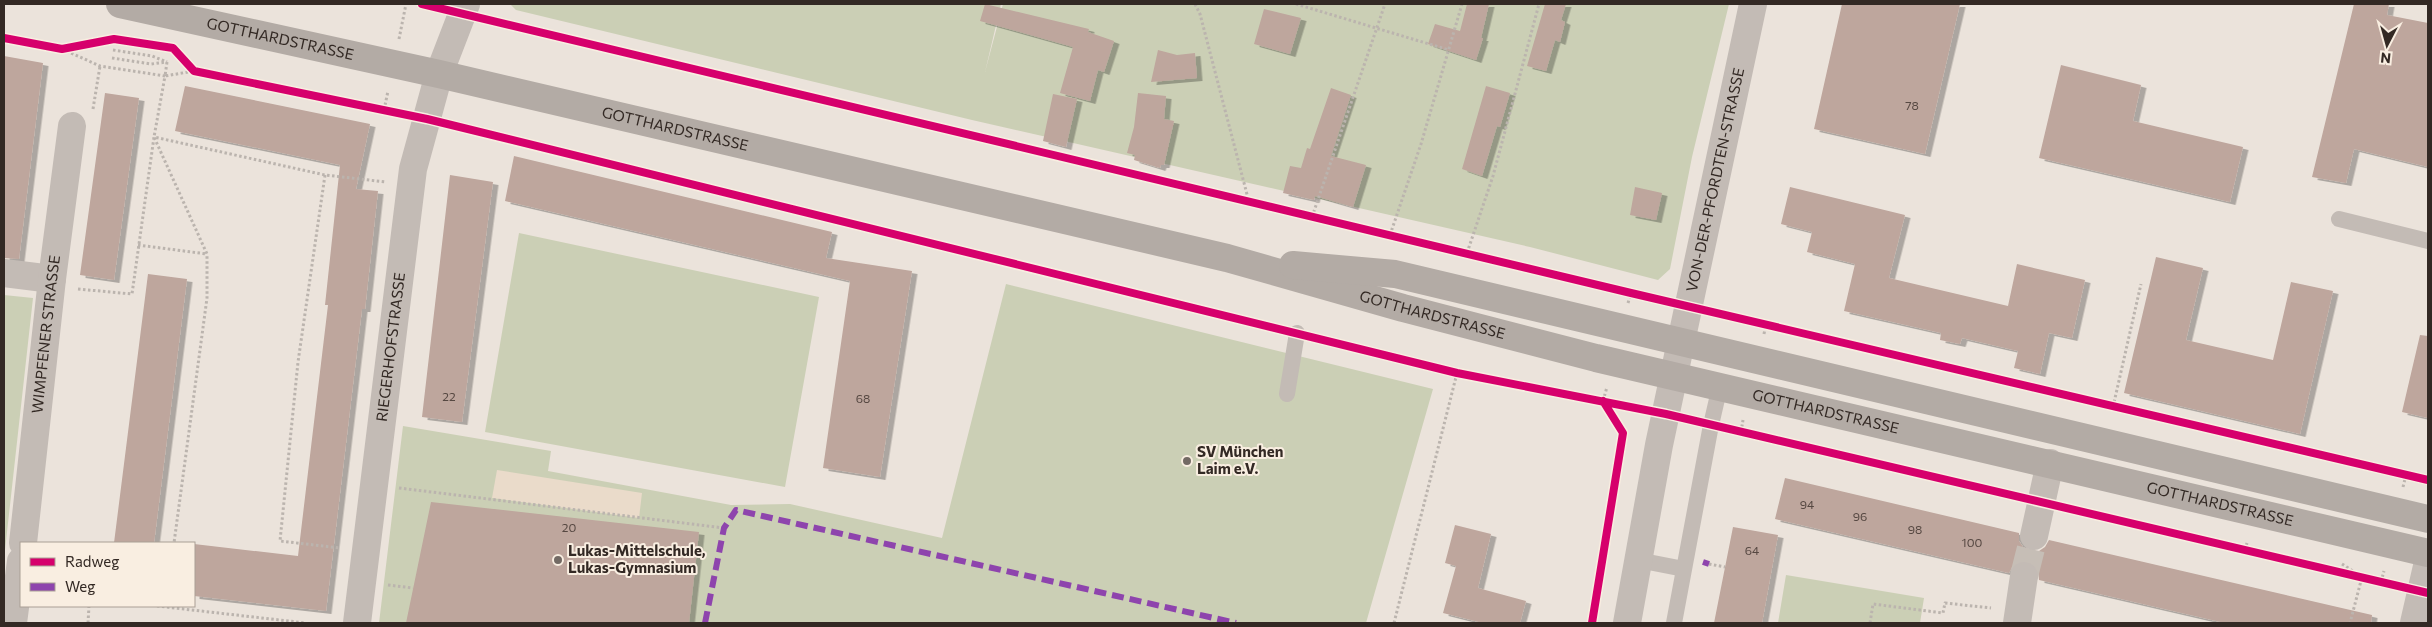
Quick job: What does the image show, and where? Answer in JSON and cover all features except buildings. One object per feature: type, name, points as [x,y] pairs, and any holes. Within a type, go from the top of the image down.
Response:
[{"type":"street","name":"GOTTHARDSTRASSE","points":[[120,4],[439,74],[1227,258],[1403,308],[1596,358],[2428,553]]},
{"type":"street","name":"VON-DER-PFORDTEN-STRASSE","points":[[1627,623],[1674,375],[1753,4]]},
{"type":"street","name":"RIEGERHOFSTRASSE","points":[[357,623],[413,169],[439,74],[463,7]]},
{"type":"street","name":"WIMPFENER STRASSE","points":[[23,542],[52,282],[72,126]]},
{"type":"street","name":"GOTTHARDSTRASSE","points":[[1227,258],[1395,274],[2428,519]]},
{"type":"street","points":[[4,273],[52,282]]},
{"type":"street","points":[[2034,536],[2050,463]]},
{"type":"street","points":[[2414,623],[2428,562]]},
{"type":"street","points":[[13,623],[20,569]]},
{"type":"street","points":[[2016,623],[2024,576]]},
{"type":"lane","points":[[2339,219],[2428,241]]},
{"type":"lane","points":[[1287,394],[1297,334]]},
{"type":"lane","points":[[1674,623],[1720,386]]},
{"type":"lane","points":[[1638,560],[1684,569]]},
{"type":"path","points":[[1195,4],[1200,14],[1249,202]]},
{"type":"path","points":[[1296,4],[1449,50]]},
{"type":"path","points":[[1312,216],[1385,4]]},
{"type":"path","points":[[1390,235],[1421,144],[1462,4]]},
{"type":"path","points":[[1467,253],[1496,167],[1539,4]]},
{"type":"path","points":[[62,49],[100,66],[165,76],[194,71]]},
{"type":"path","points":[[113,50],[152,56],[167,62]]},
{"type":"path","points":[[112,58],[151,64],[167,62]]},
{"type":"path","points":[[52,282],[132,294],[154,137],[167,62]]},
{"type":"path","points":[[72,126],[91,120],[100,66]]},
{"type":"path","points":[[154,137],[325,175],[411,185]]},
{"type":"path","points":[[154,137],[207,254],[207,298],[174,542]]},
{"type":"path","points":[[325,175],[298,362],[280,541],[366,551]]},
{"type":"path","points":[[138,246],[207,254]]},
{"type":"path","points":[[2113,407],[2141,284]]},
{"type":"path","points":[[1394,623],[1457,372]]},
{"type":"path","points":[[374,485],[724,528]]},
{"type":"path","points":[[2244,550],[2246,543]]},
{"type":"path","points":[[1709,564],[1725,567]]},
{"type":"path","points":[[2342,564],[2362,577],[2350,623]]},
{"type":"path","points":[[1870,623],[1874,604],[1943,613],[1945,603],[1993,608]]},
{"type":"path","points":[[88,623],[89,607]]},
{"type":"path","points":[[172,607],[270,621],[306,623]]},
{"type":"green space","points":[[510,4],[1001,4],[985,72],[1003,4],[1729,4],[1692,157],[1670,269],[1658,280],[1530,247],[972,120],[516,10]]},
{"type":"green space","points":[[519,233],[819,297],[785,487],[485,432]]},
{"type":"green space","name":"SV München Laim e.V.","points":[[1006,284],[1433,389],[1366,623],[379,623],[403,426],[551,451],[548,471],[731,505],[790,504],[942,538]]},
{"type":"green space","points":[[4,295],[33,298],[4,559]]},
{"type":"green space","points":[[1786,575],[1924,598],[1920,623],[1778,623]]},
{"type":"shaded area","points":[[497,470],[642,493],[639,518],[492,498]]},
{"type":"tunnel","points":[[2024,576],[2034,536]]},
{"type":"marked path","points":[[705,623],[724,528],[736,510],[1236,623]]},
{"type":"marked path","points":[[1703,562],[1709,564]]},
{"type":"cycle path","points":[[422,4],[1631,293],[2428,480]]},
{"type":"cycle path","points":[[4,38],[62,49],[114,39],[173,48],[194,71],[427,119],[1457,373],[1666,414],[2428,593]]},
{"type":"cycle path","points":[[1592,623],[1623,433],[1603,401]]},
{"type":"place","name":"SV München Laim e.V.","points":[[1187,461]]},
{"type":"place","name":"Lukas-Mittelschule, Lukas-Gymnasium","points":[[558,560]]}]
